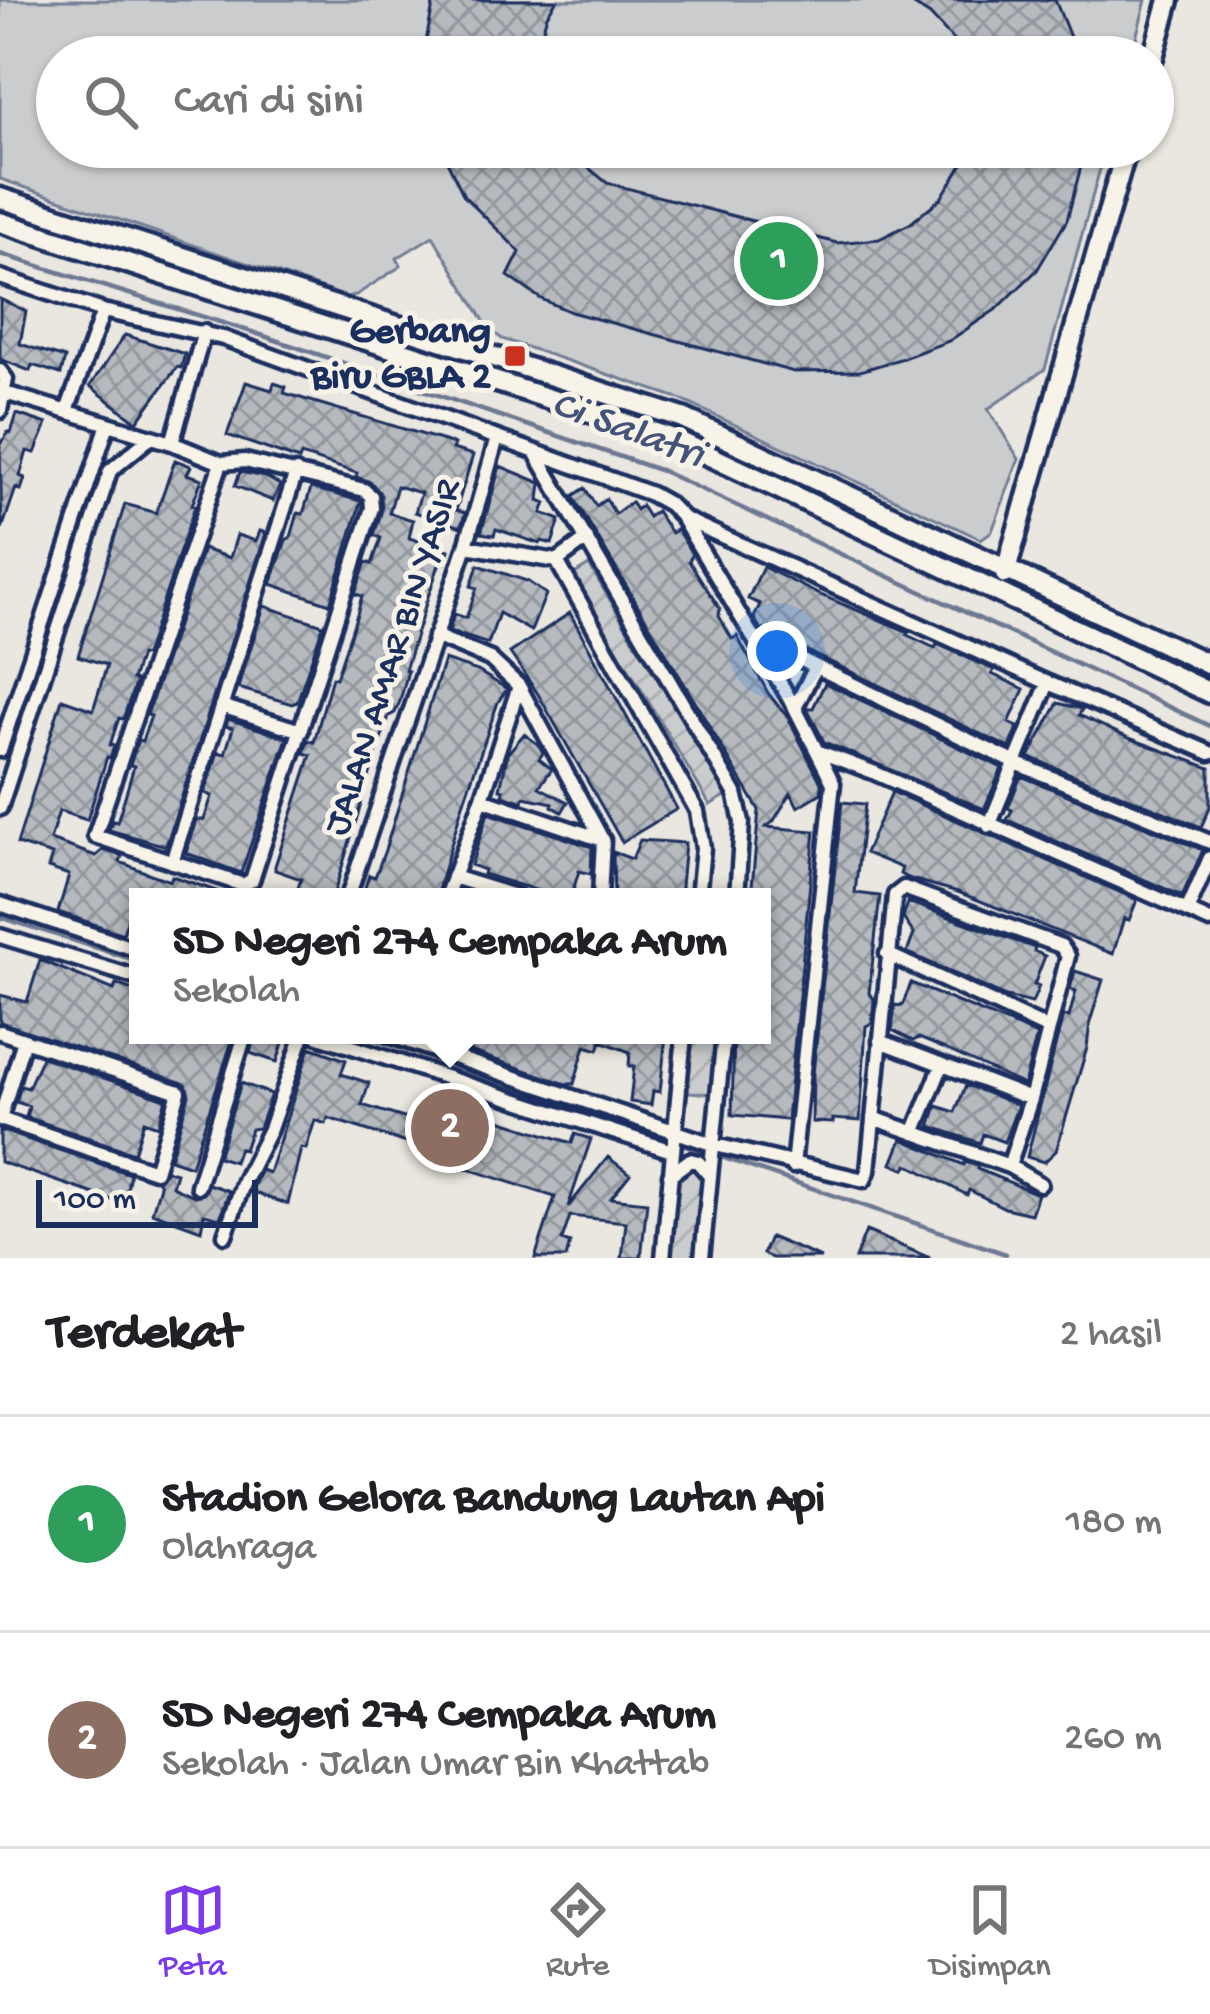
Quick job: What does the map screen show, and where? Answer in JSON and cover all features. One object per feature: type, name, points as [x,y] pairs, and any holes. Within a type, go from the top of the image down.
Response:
[{"type":"street","points":[[1159,36],[1169,0]]},
{"type":"street","points":[[999,590],[1121,168]]},
{"type":"street","points":[[0,197],[683,418],[1210,664]]},
{"type":"street","points":[[0,222],[674,439],[1210,693]]},
{"type":"street","points":[[0,278],[103,311],[204,332],[651,494],[684,520],[831,777],[793,1166]]},
{"type":"street","points":[[67,411],[103,311]]},
{"type":"street","points":[[172,443],[204,332]]},
{"type":"street","points":[[0,371],[6,379],[0,411]]},
{"type":"street","points":[[5,394],[172,443],[221,463],[245,460],[364,490],[372,501],[251,883],[243,885],[95,836],[221,463]]},
{"type":"street","points":[[0,808],[103,469],[108,424]]},
{"type":"street","points":[[0,749],[103,469],[151,437]]},
{"type":"street","name":"JALAN AMAR BIN YASIR","points":[[351,888],[466,546],[497,438]]},
{"type":"street","points":[[535,452],[735,793],[742,822],[737,888]]},
{"type":"street","points":[[172,862],[296,472]]},
{"type":"street","points":[[684,520],[1210,753]]},
{"type":"street","points":[[466,546],[557,561],[587,539]]},
{"type":"street","points":[[557,561],[697,811],[703,848],[699,888]]},
{"type":"street","points":[[435,636],[490,659],[519,686],[603,840],[600,888]]},
{"type":"street","points":[[752,636],[1018,764],[1210,842]]},
{"type":"street","points":[[795,708],[815,668]]},
{"type":"street","points":[[989,826],[1048,683]]},
{"type":"street","points":[[449,888],[519,686]]},
{"type":"street","points":[[221,706],[301,730]]},
{"type":"street","points":[[817,751],[1210,921]]},
{"type":"street","points":[[832,793],[851,762]]},
{"type":"street","points":[[482,799],[603,840]]},
{"type":"street","points":[[1187,911],[1210,858]]},
{"type":"street","points":[[453,877],[489,888]]},
{"type":"street","points":[[346,1044],[673,1142],[866,1179],[886,954],[895,895],[904,888],[1061,946],[1068,956],[1009,1166]]},
{"type":"street","points":[[0,904],[129,947]]},
{"type":"street","points":[[0,936],[129,976]]},
{"type":"street","points":[[886,954],[1049,1029]]},
{"type":"street","points":[[0,1032],[178,1089],[158,1168],[155,1171],[0,1119],[24,1040]]},
{"type":"street","points":[[880,1041],[1031,1099]]},
{"type":"street","points":[[198,1186],[242,1044]]},
{"type":"street","points":[[225,1235],[300,1044]]},
{"type":"street","points":[[413,1044],[673,1142]]},
{"type":"street","points":[[663,1258],[683,1044]]},
{"type":"street","points":[[702,1258],[723,1044]]},
{"type":"street","points":[[914,1133],[942,1065]]},
{"type":"street","points":[[873,1118],[1009,1166],[1040,1184]]},
{"type":"street","points":[[670,1175],[690,1160],[711,1171]]},
{"type":"shaded area","points":[[0,0],[1146,0],[1137,36],[36,36],[36,168],[1100,168],[1045,369],[988,409],[1019,459],[992,531],[981,539],[675,397],[502,339],[489,329],[433,236],[397,258],[401,266],[346,297],[0,179]]},
{"type":"shaded area","points":[[589,565],[727,795],[710,805],[573,575]]},
{"type":"shaded area","points":[[692,1044],[715,1044],[711,1094],[688,1092]]},
{"type":"shaded area","points":[[688,1166],[703,1176],[695,1258],[671,1258],[679,1173]]},
{"type":"building","points":[[434,0],[557,0],[541,36],[427,36]]},
{"type":"building","points":[[906,0],[1055,0],[1070,36],[949,36],[930,15]]},
{"type":"building","points":[[450,168],[589,168],[607,183],[837,243],[879,239],[911,223],[941,198],[960,168],[1081,168],[1067,220],[1037,270],[998,308],[949,341],[860,371],[794,372],[571,312],[541,299],[508,276],[520,252],[464,196]]},
{"type":"building","points":[[0,299],[26,311],[20,344],[65,358],[61,374],[32,365],[30,371],[0,359]]},
{"type":"building","points":[[125,335],[185,354],[181,368],[177,367],[137,422],[90,386]]},
{"type":"building","points":[[246,382],[272,390],[274,383],[286,387],[284,393],[454,444],[452,449],[473,455],[456,510],[465,513],[461,527],[415,512],[421,493],[397,486],[389,513],[413,520],[409,538],[449,550],[428,597],[400,701],[389,716],[336,888],[298,888],[301,879],[275,866],[311,755],[304,753],[308,740],[314,742],[332,677],[336,678],[357,614],[362,596],[355,594],[381,538],[374,535],[381,495],[371,482],[356,477],[357,473],[301,455],[299,460],[227,435]]},
{"type":"building","points":[[17,414],[47,424],[35,453],[27,451],[20,476],[25,478],[21,490],[16,488],[2,529],[0,446],[11,433]]},
{"type":"building","points":[[175,460],[191,466],[187,474],[202,479],[195,506],[87,820],[59,811],[50,840],[96,856],[103,850],[122,856],[120,862],[170,881],[172,876],[207,888],[129,888],[123,934],[58,912],[69,875],[48,868],[52,855],[17,844],[62,699],[93,710],[107,665],[78,656],[125,504],[156,513]]},
{"type":"building","points":[[500,466],[541,483],[539,500],[546,503],[542,513],[560,520],[552,544],[496,529],[494,535],[481,533]]},
{"type":"building","points":[[240,472],[280,485],[273,501],[235,486]]},
{"type":"building","points":[[311,488],[361,501],[330,604],[271,584]]},
{"type":"building","points":[[585,488],[596,506],[606,499],[615,514],[631,502],[636,510],[641,506],[648,517],[656,511],[671,533],[677,529],[732,639],[737,636],[768,693],[789,719],[822,785],[821,793],[798,807],[791,793],[766,827],[815,831],[787,1120],[732,1115],[734,1044],[771,1044],[771,888],[752,888],[759,810],[573,496]]},
{"type":"building","points":[[260,531],[266,533],[166,846],[109,830],[112,820],[117,822],[134,766],[130,765],[151,716],[147,715],[203,549],[230,558],[237,535],[256,541]]},
{"type":"building","points":[[478,565],[527,581],[546,594],[531,631],[499,613],[488,644],[449,631],[454,614],[466,618],[477,588],[471,586]]},
{"type":"building","points":[[763,567],[935,648],[937,644],[994,670],[992,674],[1024,689],[1009,723],[1018,727],[1010,748],[760,628],[754,618],[760,604],[748,599]]},
{"type":"building","points":[[264,606],[323,625],[297,702],[292,704],[238,688]]},
{"type":"building","points":[[570,613],[677,809],[622,842],[510,653]]},
{"type":"building","points":[[444,660],[478,671],[507,689],[498,702],[439,888],[365,888],[369,875],[375,877]]},
{"type":"building","points":[[825,683],[1002,768],[984,809],[824,742],[807,708],[813,708]]},
{"type":"building","points":[[1058,703],[1082,709],[1079,715],[1129,738],[1210,768],[1210,807],[1201,827],[1029,757]]},
{"type":"building","points":[[228,719],[287,738],[241,873],[186,853],[196,820],[204,820],[212,796],[205,793],[218,752],[225,754],[233,728],[226,726]]},
{"type":"building","points":[[524,734],[539,745],[543,753],[539,759],[552,769],[539,787],[568,802],[562,812],[553,803],[524,797],[523,802],[503,795],[500,789],[508,753]]},
{"type":"building","points":[[1021,776],[1203,850],[1182,896],[1007,820]]},
{"type":"building","points":[[892,792],[1137,900],[1129,920],[1124,918],[1113,954],[958,892],[911,879],[900,874],[902,868],[865,853]]},
{"type":"building","points":[[842,802],[865,804],[855,893],[880,896],[869,993],[874,999],[872,1023],[866,1026],[860,1121],[812,1122],[813,1074]]},
{"type":"building","points":[[488,813],[592,847],[591,874],[579,871],[574,888],[529,888],[483,874],[484,870],[471,865]]},
{"type":"building","points":[[640,840],[685,843],[681,888],[614,888],[613,852],[632,859]]},
{"type":"building","points":[[908,902],[1035,948],[1045,956],[1032,1003],[1006,997],[907,952],[914,934],[903,918]]},
{"type":"building","points":[[40,960],[114,990],[116,984],[129,989],[129,1044],[231,1044],[191,1166],[170,1159],[189,1095],[186,1084],[0,1022],[0,995],[27,1002]]},
{"type":"building","points":[[1075,971],[1103,980],[1056,1151],[1044,1162],[1027,1157],[1063,1016],[1069,1017],[1076,991],[1070,989]]},
{"type":"building","points":[[911,983],[1037,1035],[1024,1085],[892,1030],[895,1005],[902,1006]]},
{"type":"building","points":[[252,1044],[283,1044],[277,1062],[250,1053]]},
{"type":"building","points":[[450,1044],[600,1044],[598,1050],[585,1046],[574,1084]]},
{"type":"building","points":[[609,1044],[665,1044],[660,1092],[653,1091],[651,1105],[630,1102],[634,1066],[629,1066],[630,1052]]},
{"type":"building","points":[[310,1047],[346,1060],[341,1074],[369,1083],[362,1105],[420,1123],[413,1145],[328,1118],[326,1124],[315,1120],[306,1149],[301,1148],[288,1204],[251,1192],[261,1170],[269,1173]]},
{"type":"building","points":[[42,1057],[166,1099],[158,1126],[144,1121],[134,1153],[26,1117],[29,1106],[16,1102],[21,1086],[28,1088]]},
{"type":"building","points":[[241,1083],[271,1094],[259,1128],[251,1129],[234,1162],[218,1157]]},
{"type":"building","points":[[966,1085],[1018,1105],[1004,1142],[983,1134],[980,1143],[930,1126],[937,1106],[955,1112]]},
{"type":"building","points":[[487,1116],[572,1143],[575,1134],[591,1139],[568,1207],[608,1157],[630,1174],[611,1198],[647,1202],[641,1258],[622,1258],[626,1222],[570,1216],[562,1240],[570,1243],[566,1258],[535,1258],[555,1197],[447,1162],[452,1146],[475,1154]]},
{"type":"building","points":[[0,1130],[130,1174],[124,1204],[0,1162]]},
{"type":"building","points":[[902,1139],[1038,1194],[1031,1214],[1005,1208],[969,1190],[967,1195],[907,1164],[905,1169],[892,1164]]},
{"type":"building","points":[[166,1170],[176,1173],[172,1186],[194,1196],[204,1194],[209,1184],[229,1191],[220,1218],[204,1214],[201,1230],[152,1212],[158,1181]]},
{"type":"building","points":[[866,1231],[930,1258],[855,1258]]},
{"type":"building","points":[[770,1237],[821,1258],[772,1258],[763,1254]]},
{"type":"waterway","name":"Ci Salatri","points":[[0,254],[252,332],[662,471],[1210,726]]},
{"type":"waterway","points":[[0,917],[129,958]]},
{"type":"waterway","points":[[388,1044],[1006,1254]]},
{"type":"place","name":"Stadion Gelora Bandung Lautan Api","points":[[779,261]]},
{"type":"place","name":"Gerbang Biru GBLA 2","points":[[515,356]]},
{"type":"place","name":"SD Negeri 274 Cempaka Arum","points":[[450,1128]]}]
